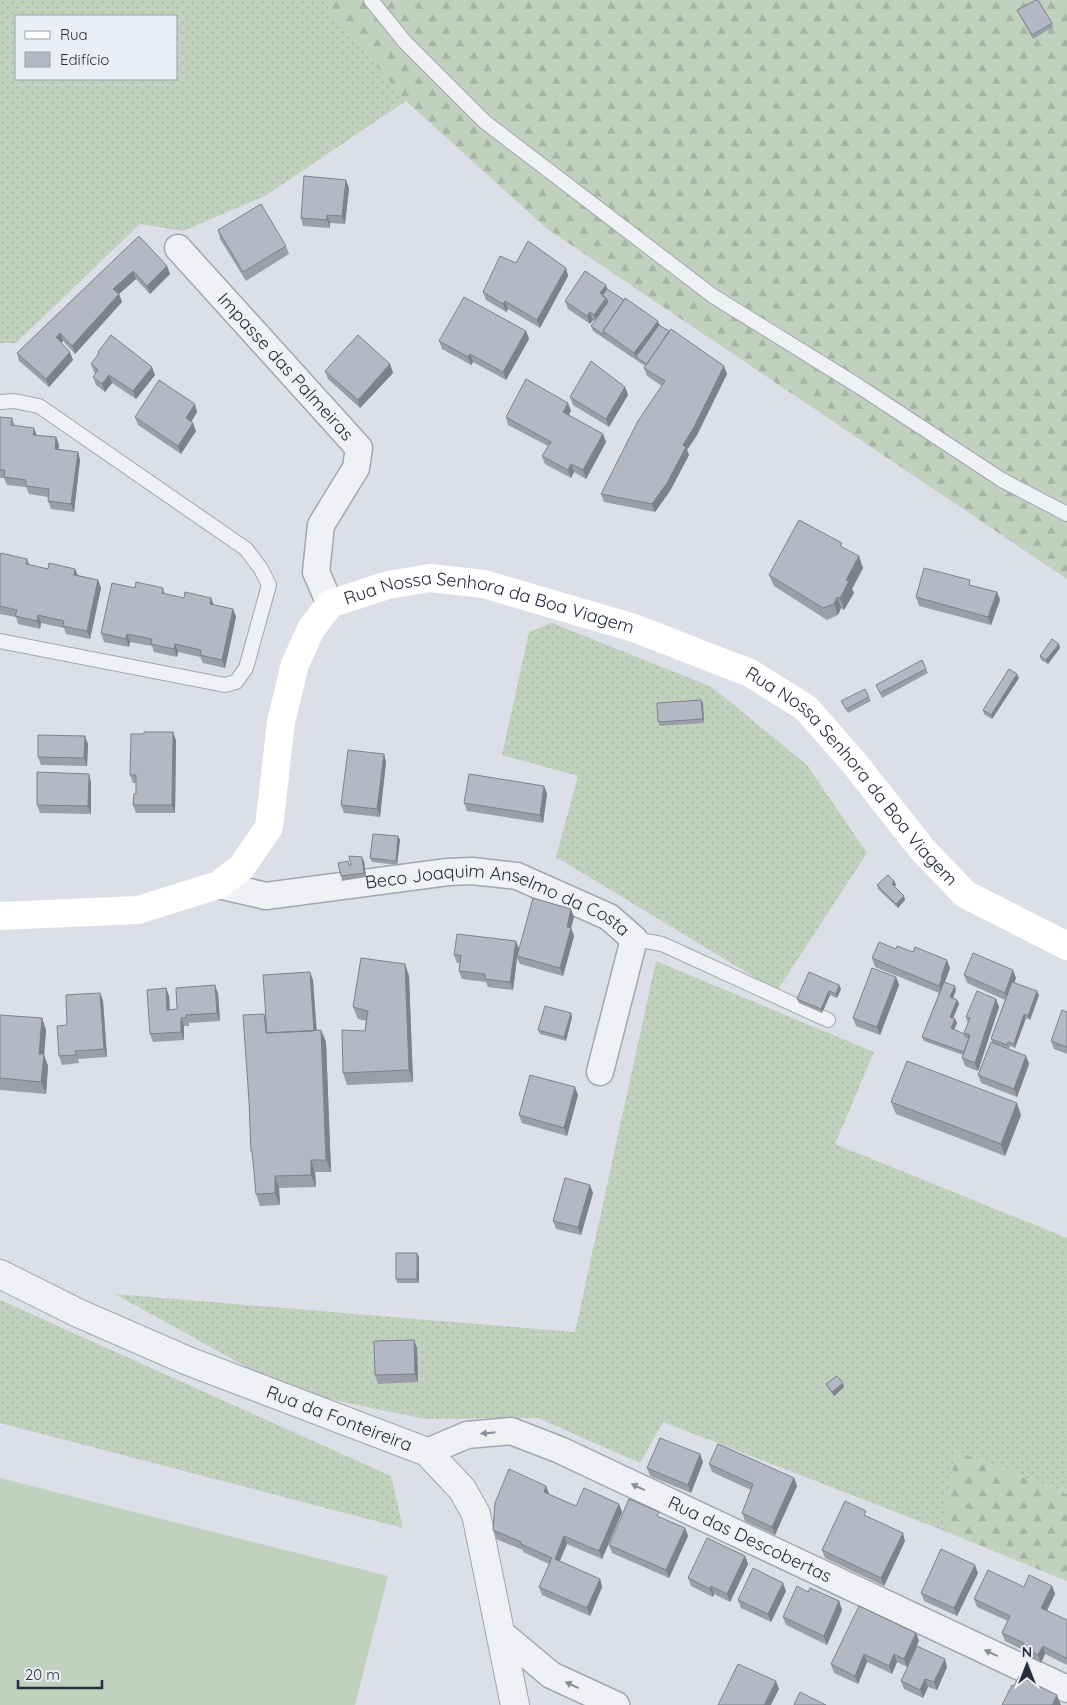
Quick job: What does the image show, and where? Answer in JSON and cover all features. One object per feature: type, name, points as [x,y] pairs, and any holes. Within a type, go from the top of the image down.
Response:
[{"type":"main road","name":"Rua Nossa Senhora da Boa Viagem","points":[[0,916],[138,910],[218,885],[241,868],[269,827],[281,722],[295,664],[311,629],[330,604],[388,584],[430,578],[484,584],[634,628],[750,673],[806,708],[855,764],[922,849],[965,894],[1067,946]]},
{"type":"street","name":"Impasse das Palmeiras","points":[[178,248],[359,448],[356,468],[321,525],[316,572],[330,604]]},
{"type":"street","name":"Beco Joaquim Anselmo da Costa","points":[[218,885],[266,896],[448,872],[472,871],[516,876],[609,917],[634,939],[600,1072]]},
{"type":"street","name":"Rua da Fonteireira","points":[[0,1274],[78,1313],[188,1361],[427,1452],[462,1489],[476,1514],[515,1705]]},
{"type":"street","name":"Rua das Descobertas","points":[[427,1452],[467,1435],[511,1431],[560,1450],[1067,1688]]},
{"type":"street","points":[[501,1633],[551,1675],[616,1705]]},
{"type":"lane","points":[[371,0],[405,42],[485,122],[713,296],[860,386],[1002,480],[1067,514]]},
{"type":"lane","points":[[0,402],[39,406],[246,549],[261,569],[269,586],[246,668],[236,682],[225,685],[0,641]]},
{"type":"lane","points":[[634,939],[662,944],[828,1020]]},
{"type":"green space","points":[[0,0],[322,0],[406,101],[265,196],[183,231],[140,224],[16,343],[0,343]]},
{"type":"green space","points":[[322,0],[1067,0],[1067,579],[546,228],[406,101]]},
{"type":"green space","points":[[552,623],[712,687],[807,765],[867,853],[777,991],[556,857],[578,776],[502,755],[529,632]]},
{"type":"green space","points":[[656,961],[874,1052],[835,1144],[1067,1238],[1067,1494],[956,1451],[942,1530],[663,1422],[640,1463],[538,1418],[425,1419],[290,1391],[115,1294],[575,1332]]},
{"type":"green space","points":[[0,1300],[391,1476],[403,1528],[0,1423]]},
{"type":"green space","points":[[956,1451],[1067,1494],[1067,1581],[942,1530]]},
{"type":"green space","points":[[0,1478],[388,1576],[355,1705],[0,1705]]},
{"type":"building","points":[[1038,0],[1052,23],[1032,35],[1017,10]]},
{"type":"building","points":[[304,176],[346,180],[342,216],[327,215],[327,220],[301,218]]},
{"type":"building","points":[[261,204],[286,246],[243,272],[218,230]]},
{"type":"building","points":[[139,236],[167,266],[147,286],[133,271],[113,289],[119,294],[72,346],[60,333],[56,337],[70,352],[46,379],[17,353]]},
{"type":"building","points":[[528,241],[566,268],[537,320],[505,301],[503,304],[483,292],[500,256],[516,263]]},
{"type":"building","points":[[585,271],[606,285],[600,293],[606,298],[594,315],[590,312],[587,316],[565,301]]},
{"type":"building","points":[[607,289],[624,300],[603,331],[604,335],[591,326],[608,302],[602,296]]},
{"type":"building","points":[[464,297],[526,331],[503,372],[470,354],[468,357],[439,341]]},
{"type":"building","points":[[625,298],[658,321],[634,353],[603,331]]},
{"type":"building","points":[[659,325],[669,331],[647,364],[636,357]]},
{"type":"building","points":[[671,329],[724,366],[683,445],[686,447],[667,483],[652,504],[601,494],[638,421],[665,381],[644,368]]},
{"type":"building","points":[[111,335],[152,367],[133,391],[109,375],[102,384],[93,377],[98,370],[91,364]]},
{"type":"building","points":[[358,335],[390,364],[358,400],[325,371]]},
{"type":"building","points":[[591,361],[625,387],[606,419],[570,397]]},
{"type":"building","points":[[526,379],[568,403],[563,412],[603,434],[583,470],[571,464],[568,470],[542,456],[551,442],[506,417]]},
{"type":"building","points":[[159,380],[195,404],[186,418],[193,423],[178,446],[135,417]]},
{"type":"building","points":[[0,417],[12,418],[11,425],[34,428],[33,435],[56,437],[55,449],[78,452],[71,504],[48,501],[49,489],[26,486],[26,480],[4,477],[5,470],[0,470]]},
{"type":"building","points":[[799,520],[842,543],[840,546],[859,556],[846,580],[849,581],[840,598],[837,597],[834,604],[823,608],[769,575]]},
{"type":"building","points":[[1,553],[27,559],[26,564],[48,569],[49,563],[75,569],[74,575],[98,580],[87,631],[63,626],[64,621],[38,615],[37,621],[15,616],[17,610],[0,606]]},
{"type":"building","points":[[924,568],[970,580],[969,585],[997,592],[988,617],[916,597]]},
{"type":"building","points":[[136,582],[163,588],[162,593],[184,598],[185,592],[211,598],[210,604],[233,609],[222,660],[200,655],[201,650],[175,644],[174,649],[151,644],[152,639],[127,634],[126,639],[101,633],[112,583],[135,588]]},
{"type":"building","points":[[1052,639],[1059,644],[1046,660],[1040,656]]},
{"type":"building","points":[[922,660],[926,669],[880,693],[876,685]]},
{"type":"building","points":[[1009,669],[1017,674],[991,715],[983,710]]},
{"type":"building","points":[[865,689],[869,697],[846,709],[841,701]]},
{"type":"building","points":[[701,700],[703,719],[658,722],[657,703]]},
{"type":"building","points":[[144,732],[173,732],[172,805],[133,805],[134,794],[136,794],[136,775],[130,775],[131,734],[144,734]]},
{"type":"building","points":[[38,735],[85,736],[84,758],[38,757]]},
{"type":"building","points":[[348,750],[384,754],[377,809],[341,805]]},
{"type":"building","points":[[37,772],[89,774],[88,806],[37,805]]},
{"type":"building","points":[[469,774],[544,786],[540,815],[464,803]]},
{"type":"building","points":[[373,834],[398,836],[396,861],[370,858]]},
{"type":"building","points":[[349,856],[362,857],[364,873],[341,876],[338,863],[348,861],[349,865],[351,865]]},
{"type":"building","points":[[888,875],[894,881],[892,884],[904,896],[896,904],[877,885]]},
{"type":"building","points":[[533,898],[571,909],[567,927],[571,928],[560,968],[517,956]]},
{"type":"building","points":[[457,934],[516,941],[510,982],[485,979],[485,974],[459,971],[461,955],[454,955]]},
{"type":"building","points":[[879,942],[896,949],[897,946],[913,952],[915,947],[947,960],[939,986],[872,958]]},
{"type":"building","points":[[973,953],[1013,970],[1005,993],[964,975]]},
{"type":"building","points":[[361,958],[405,964],[409,1070],[343,1073],[342,1030],[365,1031],[368,1011],[353,1007]]},
{"type":"building","points":[[872,968],[896,977],[877,1027],[853,1018]]},
{"type":"building","points":[[310,972],[314,1031],[267,1033],[263,975]]},
{"type":"building","points":[[809,972],[839,985],[836,994],[829,991],[821,1009],[797,999]]},
{"type":"building","points":[[944,982],[955,986],[950,997],[957,1000],[950,1017],[955,1019],[951,1028],[969,1038],[964,1052],[922,1037]]},
{"type":"building","points":[[1012,982],[1037,991],[1028,1016],[1024,1014],[1014,1044],[1008,1042],[1007,1045],[991,1039]]},
{"type":"building","points":[[215,985],[217,1013],[186,1015],[186,1018],[181,1018],[181,1032],[150,1034],[147,990],[166,988],[167,1010],[177,1009],[176,988]]},
{"type":"building","points":[[977,991],[996,999],[975,1063],[962,1058],[970,1035],[964,1033],[970,1018],[966,1017]]},
{"type":"building","points":[[100,993],[104,1049],[75,1051],[76,1055],[59,1056],[57,1026],[67,1025],[66,995]]},
{"type":"building","points":[[545,1006],[571,1013],[564,1037],[538,1030]]},
{"type":"building","points":[[1062,1010],[1067,1012],[1067,1047],[1051,1041]]},
{"type":"building","points":[[264,1014],[266,1033],[321,1030],[326,1160],[311,1160],[311,1175],[275,1176],[275,1193],[256,1194],[251,1151],[243,1015]]},
{"type":"building","points":[[0,1015],[42,1018],[39,1054],[44,1054],[41,1082],[0,1078]]},
{"type":"building","points":[[991,1042],[1026,1056],[1014,1089],[978,1075]]},
{"type":"building","points":[[907,1061],[1017,1103],[1001,1144],[891,1102]]},
{"type":"building","points":[[530,1075],[575,1087],[564,1128],[519,1115]]},
{"type":"building","points":[[565,1178],[590,1185],[578,1227],[553,1221]]},
{"type":"building","points":[[396,1253],[417,1253],[417,1279],[396,1279]]},
{"type":"building","points":[[414,1340],[415,1374],[375,1375],[374,1341]]},
{"type":"building","points":[[837,1376],[843,1383],[832,1392],[826,1384]]},
{"type":"building","points":[[660,1438],[700,1454],[688,1485],[647,1468]]},
{"type":"building","points":[[718,1444],[794,1478],[772,1527],[742,1513],[753,1484],[709,1464]]},
{"type":"building","points":[[509,1469],[546,1486],[544,1492],[576,1506],[584,1488],[619,1504],[599,1551],[564,1536],[555,1559],[600,1579],[587,1608],[539,1587],[552,1558],[493,1530],[495,1503]]},
{"type":"building","points":[[629,1499],[659,1512],[657,1516],[685,1528],[666,1570],[609,1545]]},
{"type":"building","points":[[845,1501],[866,1511],[864,1515],[903,1533],[881,1578],[822,1550]]},
{"type":"building","points":[[707,1538],[745,1556],[727,1594],[711,1586],[710,1589],[688,1578]]},
{"type":"building","points":[[941,1549],[975,1565],[954,1608],[921,1593]]},
{"type":"building","points":[[753,1568],[783,1583],[768,1614],[738,1600]]},
{"type":"building","points":[[988,1570],[1024,1587],[1029,1575],[1052,1586],[1041,1608],[1067,1620],[1066,1658],[1043,1646],[1038,1655],[1022,1647],[1024,1643],[1002,1633],[1010,1616],[974,1599]]},
{"type":"building","points":[[797,1586],[808,1592],[810,1588],[839,1601],[824,1636],[783,1617]]},
{"type":"building","points":[[859,1606],[916,1633],[904,1659],[894,1654],[889,1666],[864,1654],[855,1676],[831,1664]]},
{"type":"building","points":[[917,1646],[945,1659],[934,1682],[925,1679],[920,1690],[901,1681]]},
{"type":"building","points":[[738,1664],[776,1681],[764,1705],[718,1705]]},
{"type":"building","points":[[1019,1676],[1057,1695],[1052,1705],[1002,1705]]},
{"type":"building","points":[[800,1692],[826,1705],[794,1705]]}]
